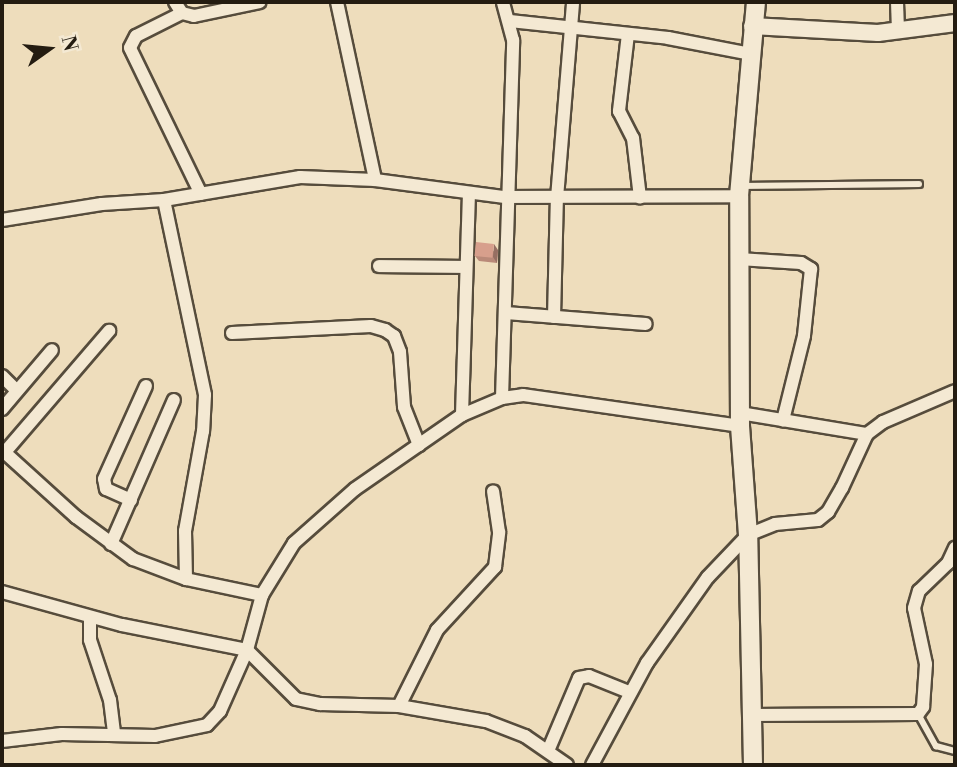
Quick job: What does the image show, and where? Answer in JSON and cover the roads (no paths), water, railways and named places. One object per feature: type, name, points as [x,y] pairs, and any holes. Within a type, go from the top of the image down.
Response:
[{"type":"main road","points":[[752,765],[748,535],[740,419],[739,191],[756,2]]},
{"type":"street","points":[[201,194],[130,48],[136,36],[179,7],[208,15],[260,2]]},
{"type":"street","points":[[337,2],[375,180]]},
{"type":"street","points":[[502,397],[506,313],[505,197],[510,21],[503,2]]},
{"type":"street","points":[[554,317],[557,198],[573,2]]},
{"type":"street","points":[[897,2],[898,30]]},
{"type":"street","points":[[510,21],[628,34],[751,54]]},
{"type":"street","points":[[752,26],[823,33],[898,30],[955,23]]},
{"type":"street","points":[[628,34],[620,111],[633,138],[640,198]]},
{"type":"street","points":[[2,220],[102,204],[164,201],[300,177],[375,180],[505,197],[640,198],[739,191]]},
{"type":"street","points":[[462,415],[464,267],[469,194]]},
{"type":"street","points":[[164,201],[205,395],[204,431],[185,531],[186,579]]},
{"type":"street","points":[[739,259],[801,263],[811,270],[804,336],[783,420]]},
{"type":"street","points":[[379,266],[464,267]]},
{"type":"street","points":[[506,313],[646,324]]},
{"type":"street","points":[[232,333],[372,326],[386,330],[394,336],[400,352],[404,407],[419,445]]},
{"type":"street","points":[[109,331],[4,451],[111,544],[133,559],[186,579],[262,596]]},
{"type":"street","points":[[2,409],[52,350]]},
{"type":"street","points":[[2,376],[17,391]]},
{"type":"street","points":[[131,500],[106,489],[104,479],[146,386]]},
{"type":"street","points":[[592,765],[629,692],[677,618],[748,535],[775,524],[818,520],[828,512],[867,434],[883,422],[955,391]]},
{"type":"street","points":[[2,741],[184,733],[207,725],[220,711],[247,650],[262,596],[294,543],[315,521],[419,445],[462,415],[502,397],[558,398],[740,419],[783,420],[867,434]]},
{"type":"street","points":[[111,544],[174,400]]},
{"type":"street","points":[[399,706],[437,630],[495,567],[499,532],[494,491]]},
{"type":"street","points":[[750,715],[918,714],[923,707],[926,664],[914,608],[919,591],[948,563],[955,548]]},
{"type":"street","points":[[2,592],[90,617],[247,650],[296,699],[320,704],[399,706],[486,721],[525,736],[567,765]]},
{"type":"street","points":[[90,617],[90,640],[110,700],[114,735]]},
{"type":"street","points":[[548,751],[579,678],[589,676],[629,692]]},
{"type":"lane","points":[[739,191],[919,184]]},
{"type":"lane","points":[[918,714],[936,746],[955,751]]}]
